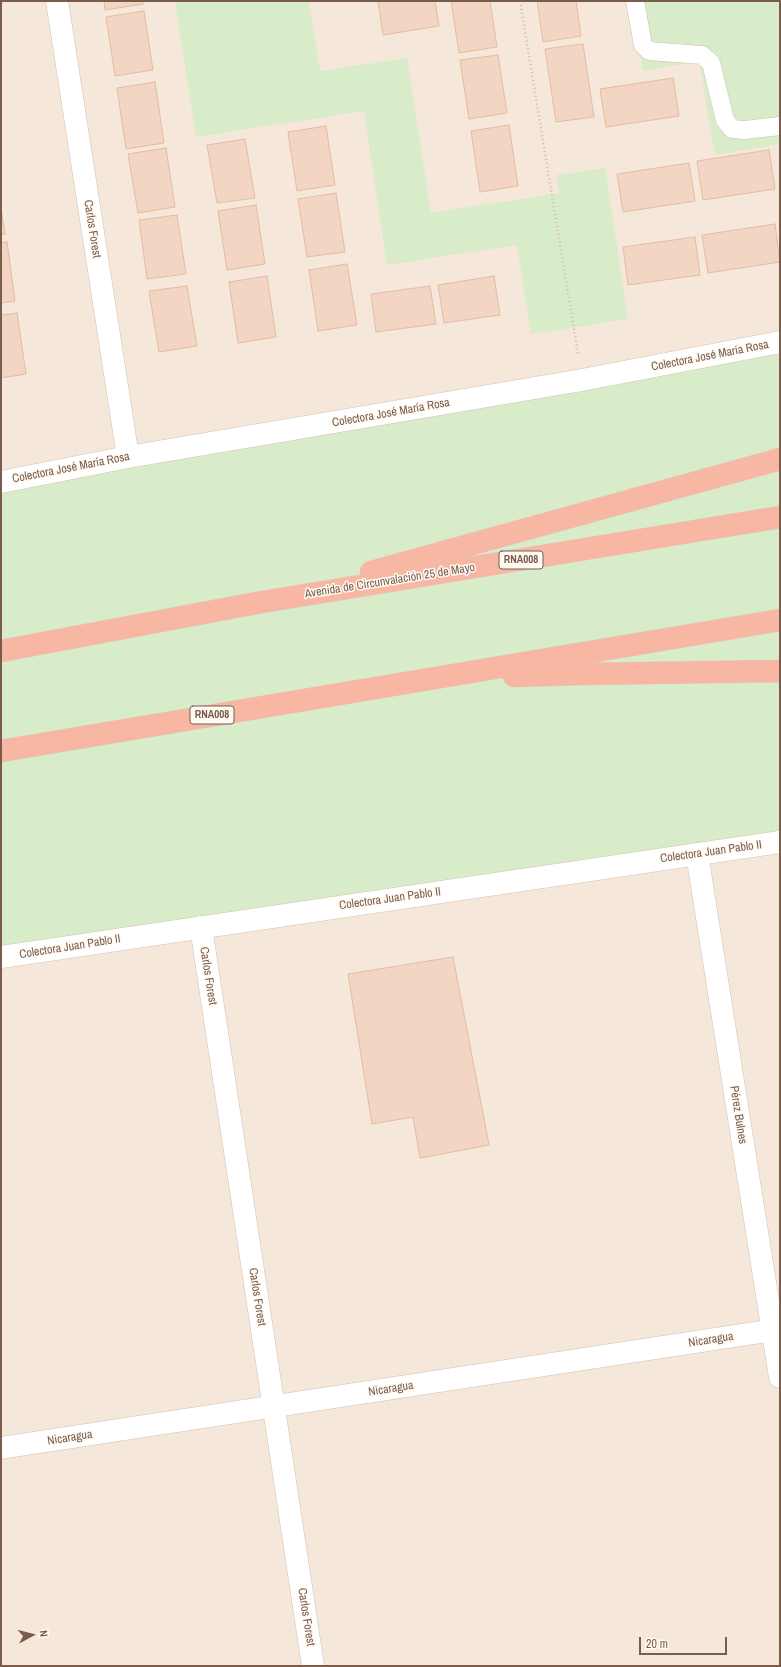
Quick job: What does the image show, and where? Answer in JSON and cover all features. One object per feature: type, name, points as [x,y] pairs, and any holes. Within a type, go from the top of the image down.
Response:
[{"type":"highway","points":[[262,602],[780,459]]},
{"type":"highway","name":"Avenida de Circunvalación 25 de Mayo","points":[[1,651],[262,602],[780,517]]},
{"type":"highway","name":"RNA008","points":[[1,751],[780,620]]},
{"type":"highway","points":[[423,680],[589,674],[780,671]]},
{"type":"street","name":"Carlos Forest","points":[[57,1],[128,457]]},
{"type":"street","name":"Colectora José María Rosa","points":[[1,482],[128,457],[582,380],[780,342]]},
{"type":"street","name":"Colectora Juan Pablo II","points":[[1,957],[780,842]]},
{"type":"street","name":"Pérez Bulnes","points":[[697,854],[776,1330],[780,1377]]},
{"type":"street","name":"Carlos Forest","points":[[201,927],[313,1666]]},
{"type":"street","name":"Nicaragua","points":[[1,1448],[776,1330]]},
{"type":"lane","points":[[635,1],[643,45],[649,51],[702,54],[711,63],[724,120],[732,129],[745,130],[780,126]]},
{"type":"path","points":[[520,1],[582,380]]},
{"type":"shaded area","points":[[1,1],[780,1],[780,1666],[1,1666]]},
{"type":"green space","points":[[175,1],[309,1],[320,71],[407,58],[431,213],[559,193],[556,175],[605,168],[628,319],[531,334],[517,245],[387,265],[364,111],[196,137]]},
{"type":"green space","points":[[631,1],[780,1],[780,144],[715,155],[699,61],[643,71]]},
{"type":"green space","points":[[780,342],[780,842],[1,957],[1,482]]},
{"type":"building","points":[[104,1],[143,1],[143,4],[105,10]]},
{"type":"building","points":[[378,1],[435,1],[439,26],[383,35]]},
{"type":"building","points":[[451,1],[490,1],[497,47],[459,53]]},
{"type":"building","points":[[537,1],[576,1],[581,36],[543,42]]},
{"type":"building","points":[[144,11],[153,70],[115,76],[106,17]]},
{"type":"building","points":[[583,44],[594,117],[556,122],[545,49]]},
{"type":"building","points":[[498,55],[507,113],[469,119],[460,60]]},
{"type":"building","points":[[673,78],[679,116],[606,127],[600,89]]},
{"type":"building","points":[[155,82],[164,143],[126,149],[117,88]]},
{"type":"building","points":[[509,125],[518,186],[480,192],[471,131]]},
{"type":"building","points":[[326,126],[335,185],[297,191],[288,132]]},
{"type":"building","points":[[245,139],[255,198],[217,203],[207,145]]},
{"type":"building","points":[[166,148],[175,207],[138,213],[128,154]]},
{"type":"building","points":[[769,150],[775,189],[703,200],[697,161]]},
{"type":"building","points":[[689,163],[695,201],[623,212],[617,174]]},
{"type":"building","points":[[336,193],[345,252],[307,257],[298,199]]},
{"type":"building","points":[[256,205],[265,264],[227,270],[218,211]]},
{"type":"building","points":[[1,208],[5,234],[1,235]]},
{"type":"building","points":[[177,215],[186,274],[147,279],[139,220]]},
{"type":"building","points":[[775,224],[780,262],[708,273],[702,235]]},
{"type":"building","points":[[695,237],[700,275],[628,285],[623,247]]},
{"type":"building","points":[[7,242],[15,301],[1,303],[1,243]]},
{"type":"building","points":[[347,264],[357,325],[318,331],[309,270]]},
{"type":"building","points":[[267,276],[276,337],[238,343],[229,282]]},
{"type":"building","points":[[494,276],[500,315],[444,323],[438,285]]},
{"type":"building","points":[[187,286],[197,346],[159,352],[149,291]]},
{"type":"building","points":[[430,286],[436,324],[376,332],[371,294]]},
{"type":"building","points":[[17,313],[26,374],[1,378],[1,315]]},
{"type":"building","points":[[453,957],[489,1145],[420,1158],[413,1117],[372,1124],[348,974]]}]
